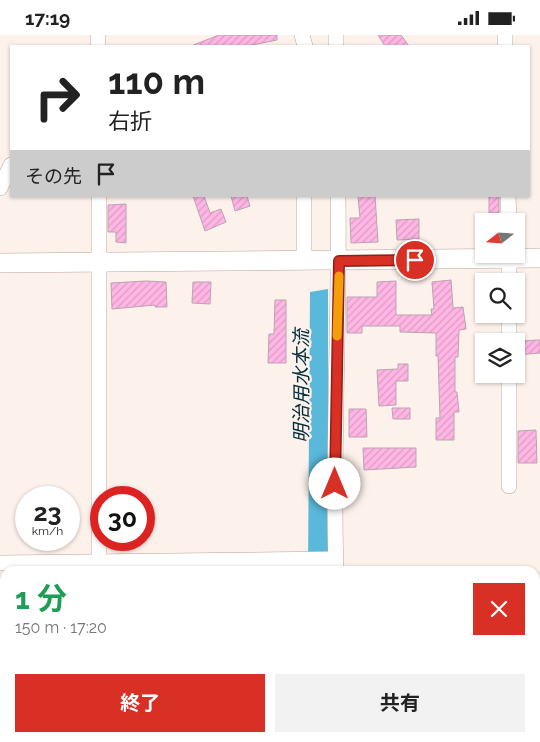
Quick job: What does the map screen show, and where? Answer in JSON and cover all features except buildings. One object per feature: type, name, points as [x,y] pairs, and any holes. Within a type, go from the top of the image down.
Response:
[{"type":"street","points":[[0,188],[10,167]]},
{"type":"street","points":[[99,197],[99,566]]},
{"type":"street","points":[[304,197],[307,260]]},
{"type":"street","points":[[0,563],[99,566],[301,559],[336,565],[335,410],[338,197]]},
{"type":"street","points":[[508,197],[508,213]]},
{"type":"street","points":[[0,263],[475,257]]},
{"type":"street","points":[[525,257],[540,258]]},
{"type":"street","points":[[509,383],[509,486]]},
{"type":"water","name":"明治用水本流","points":[[328,289],[328,566],[308,566],[310,292]]},
{"type":"slow traffic","points":[[337,336],[339,276]]},
{"type":"route","points":[[335,484],[339,261],[415,260]]}]
